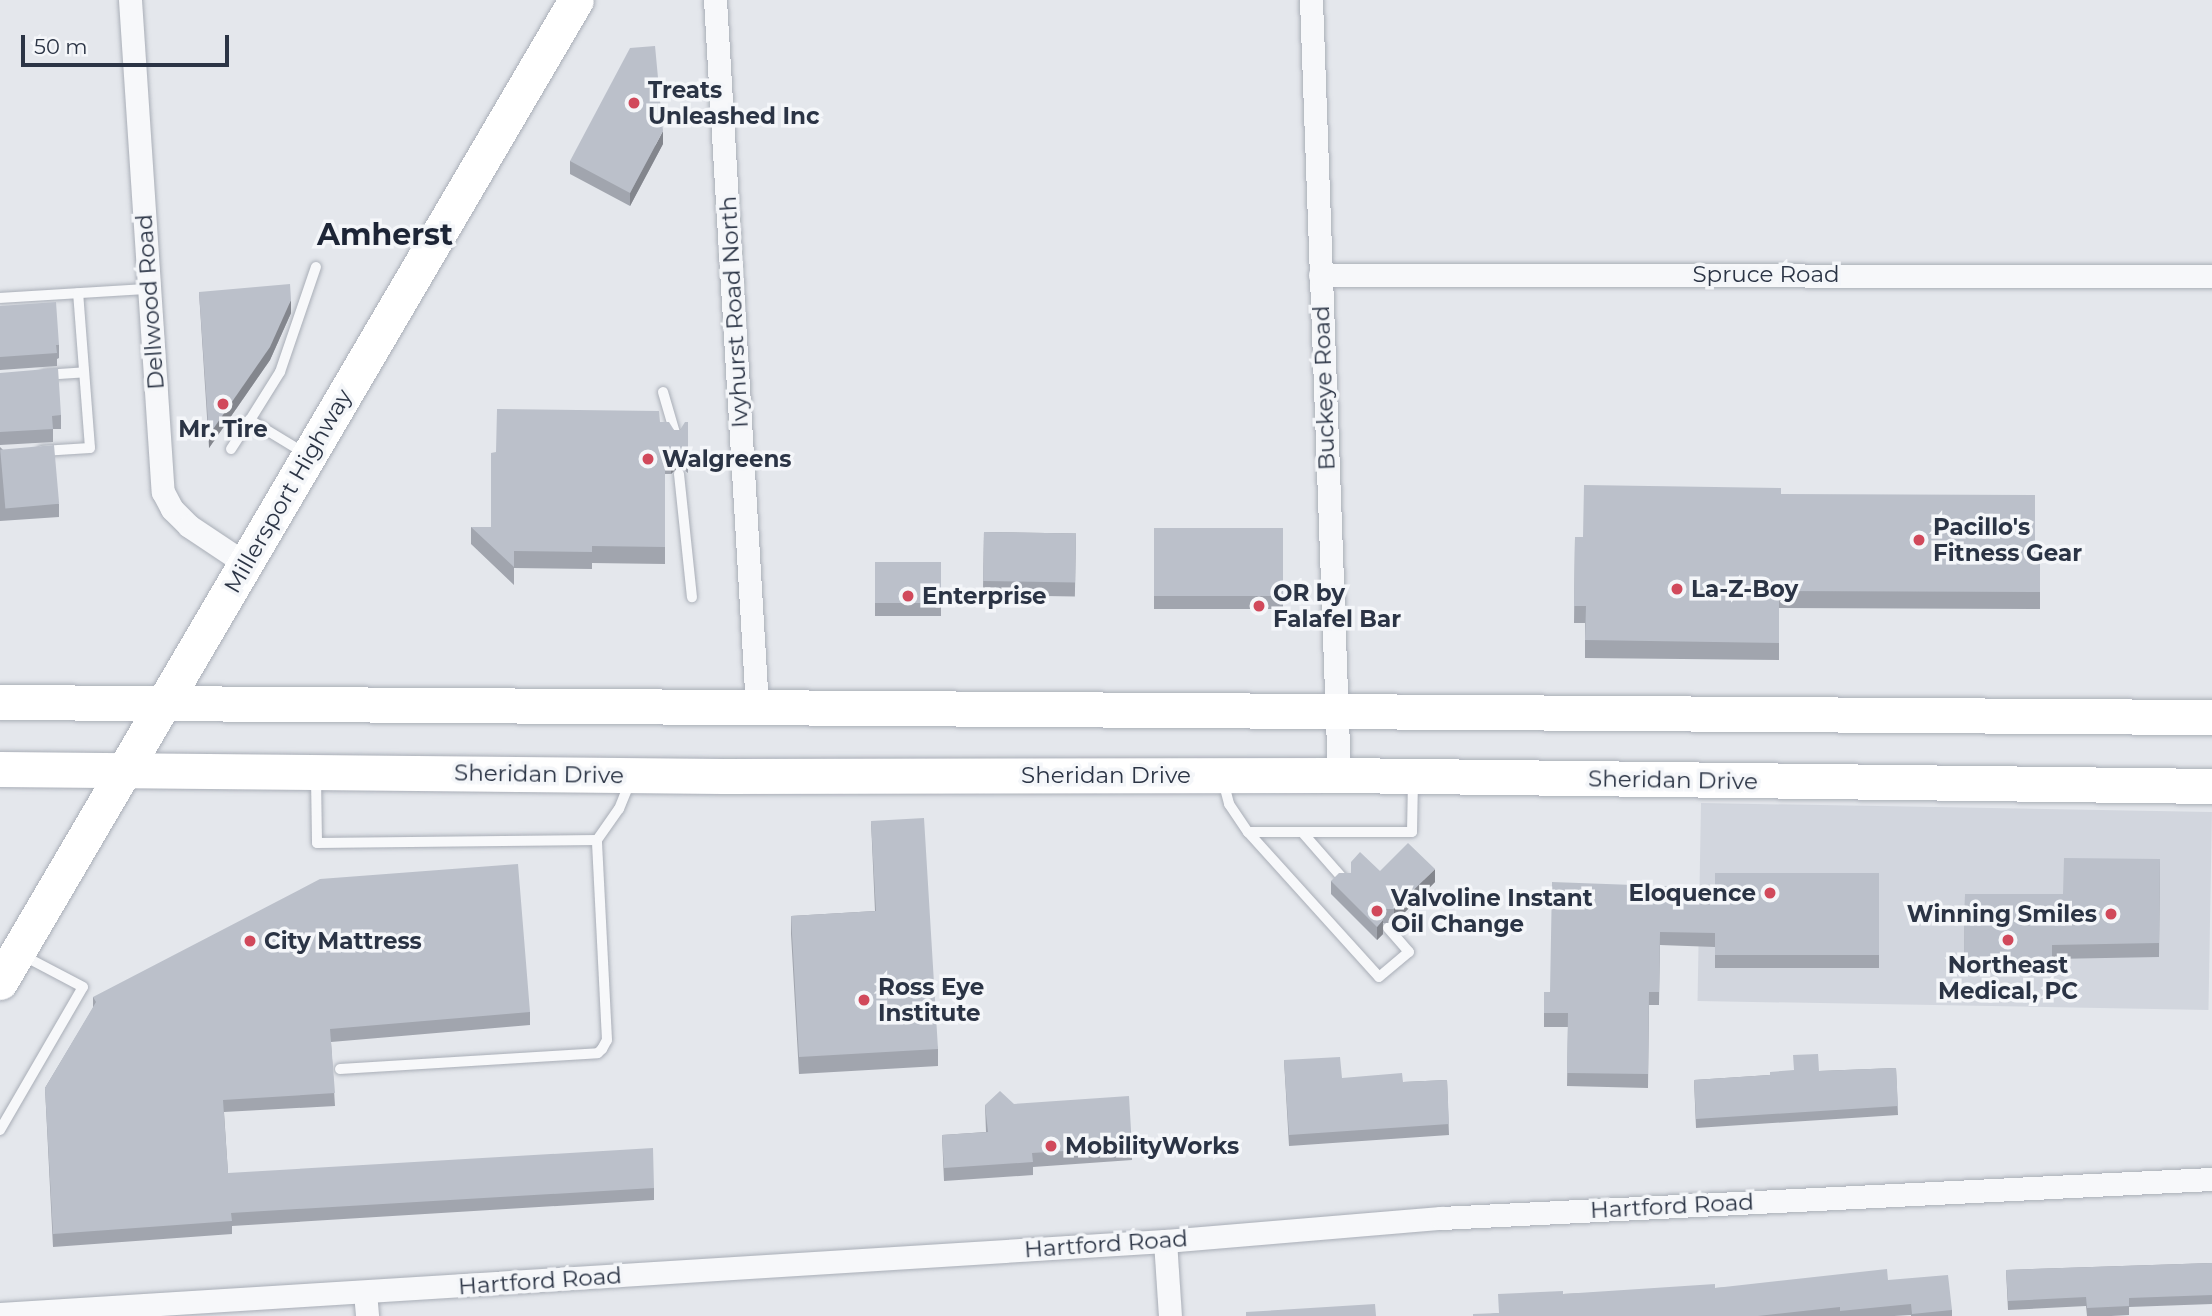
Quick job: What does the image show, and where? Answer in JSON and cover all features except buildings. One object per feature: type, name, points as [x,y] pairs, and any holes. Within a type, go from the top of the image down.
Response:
[{"type":"main road","name":"Millersport Highway","points":[[9,967],[576,0]]},
{"type":"main road","points":[[0,702],[2212,717]]},
{"type":"main road","name":"Sheridan Drive","points":[[0,769],[634,775],[1339,775],[2212,786]]},
{"type":"street","name":"Dellwood Road","points":[[130,0],[163,492],[172,509],[189,526],[246,564]]},
{"type":"street","name":"Ivyhurst Road North","points":[[715,0],[757,707]]},
{"type":"street","name":"Buckeye Road","points":[[1311,0],[1339,775]]},
{"type":"street","name":"Spruce Road","points":[[1320,275],[2212,276]]},
{"type":"street","name":"Hartford Road","points":[[0,1314],[1165,1241],[1441,1218],[2212,1179]]},
{"type":"street","points":[[1165,1241],[1170,1316]]},
{"type":"street","points":[[365,1292],[367,1316]]},
{"type":"lane","points":[[230,450],[280,372],[316,267]]},
{"type":"lane","points":[[0,298],[149,289]]},
{"type":"lane","points":[[26,452],[90,448],[78,293]]},
{"type":"lane","points":[[36,375],[84,372]]},
{"type":"lane","points":[[663,392],[677,439]]},
{"type":"lane","points":[[250,420],[309,455]]},
{"type":"lane","points":[[679,474],[692,597]]},
{"type":"lane","points":[[316,771],[317,844],[597,840]]},
{"type":"lane","points":[[340,1069],[598,1053],[603,1049],[607,1040],[597,840],[619,808],[634,775]]},
{"type":"lane","points":[[1221,775],[1229,804],[1248,832],[1379,977],[1409,952],[1388,928]]},
{"type":"lane","points":[[1248,832],[1412,832],[1413,776]]},
{"type":"lane","points":[[1302,832],[1345,881]]},
{"type":"lane","points":[[0,1130],[3,1130],[83,987],[9,967]]},
{"type":"shaded area","points":[[1701,803],[2212,812],[2208,1010],[1698,1001]]},
{"type":"place","name":"Treats Unleashed Inc","points":[[634,103]]},
{"type":"place","name":"Mr. Tire","points":[[223,404]]},
{"type":"place","name":"Walgreens","points":[[648,459]]},
{"type":"place","name":"Pacillo's Fitness Gear","points":[[1919,540]]},
{"type":"place","name":"La-Z-Boy","points":[[1677,589]]},
{"type":"place","name":"Enterprise","points":[[908,596]]},
{"type":"place","name":"OR by Falafel Bar","points":[[1259,606]]},
{"type":"place","name":"Eloquence","points":[[1770,893]]},
{"type":"place","name":"Valvoline Instant Oil Change","points":[[1377,911]]},
{"type":"place","name":"Winning Smiles","points":[[2111,914]]},
{"type":"place","name":"Northeast Medical, PC","points":[[2008,940]]},
{"type":"place","name":"City Mattress","points":[[250,941]]},
{"type":"place","name":"Ross Eye Institute","points":[[864,1000]]},
{"type":"place","name":"MobilityWorks","points":[[1051,1146]]},
{"type":"district","name":"Amherst","points":[[385,235]]}]
